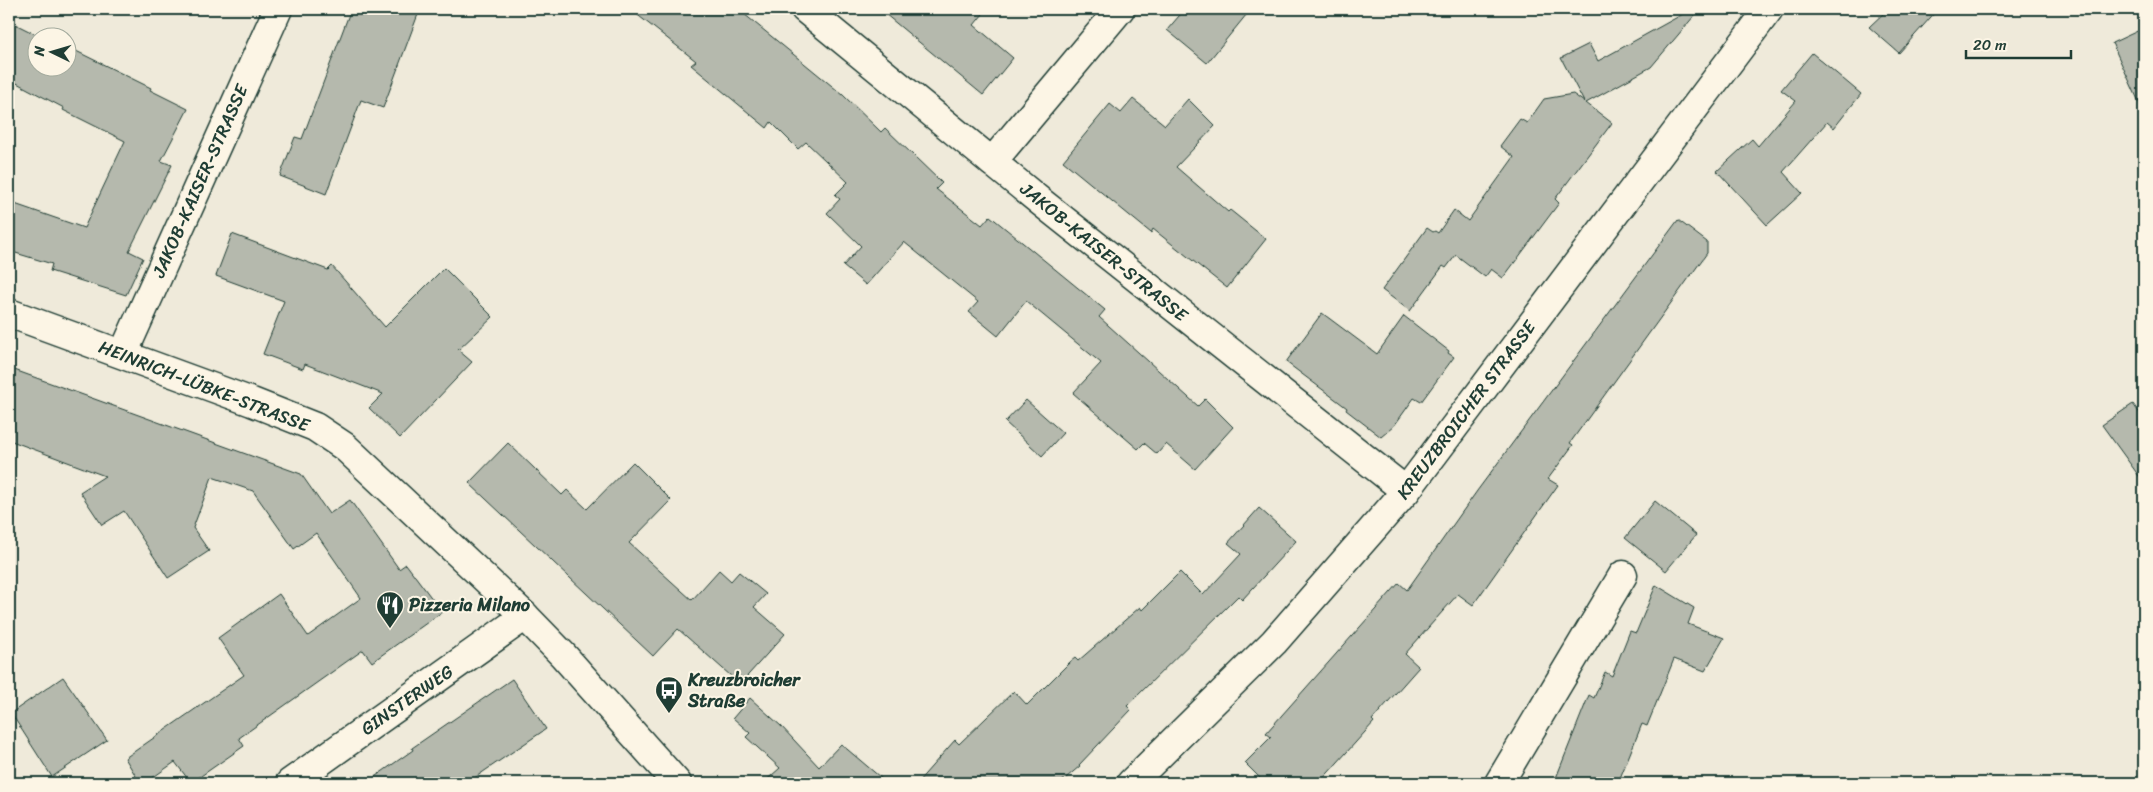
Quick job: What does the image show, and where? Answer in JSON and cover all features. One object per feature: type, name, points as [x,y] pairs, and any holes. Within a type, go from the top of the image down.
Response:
[{"type":"street","name":"JAKOB-KAISER-STRASSE","points":[[123,354],[278,9]]},
{"type":"street","name":"JAKOB-KAISER-STRASSE","points":[[805,9],[992,162],[1406,491]]},
{"type":"street","points":[[992,162],[1120,9]]},
{"type":"street","name":"KREUZBROICHER STRASSE","points":[[1131,783],[1274,642],[1406,491],[1769,9]]},
{"type":"street","name":"HEINRICH-LÜBKE-STRASSE","points":[[9,313],[315,427],[345,447],[525,616],[563,655],[677,783]]},
{"type":"street","points":[[1499,783],[1623,575]]},
{"type":"street","name":"GINSTERWEG","points":[[290,783],[525,616]]},
{"type":"building","points":[[351,9],[420,9],[383,108],[361,100],[326,194],[280,176],[295,137],[302,139]]},
{"type":"building","points":[[630,9],[738,9],[843,95],[881,132],[885,128],[942,183],[936,189],[982,225],[990,216],[1105,310],[1099,317],[1198,406],[1205,399],[1233,427],[1195,469],[1166,444],[1157,454],[1144,443],[1138,449],[1073,393],[1101,363],[1026,301],[998,336],[969,312],[978,302],[904,242],[866,285],[843,266],[861,246],[827,213],[840,199],[835,195],[848,182],[806,142],[798,149],[771,122],[767,128],[691,65],[696,61]]},
{"type":"building","points":[[879,9],[987,9],[974,25],[1013,58],[983,95]]},
{"type":"building","points":[[1185,9],[1251,9],[1207,63],[1167,30]]},
{"type":"building","points":[[1692,9],[1700,9],[1651,67],[1586,103],[1612,123],[1555,199],[1559,203],[1503,278],[1491,269],[1485,277],[1456,255],[1446,268],[1443,266],[1410,311],[1382,290],[1427,228],[1438,233],[1454,210],[1468,221],[1514,157],[1500,146],[1520,119],[1527,123],[1544,99],[1573,94],[1584,102],[1561,58],[1589,44],[1598,61]]},
{"type":"building","points":[[1888,9],[1938,9],[1899,53],[1869,27]]},
{"type":"building","points":[[9,21],[28,30],[28,78],[78,78],[78,52],[151,88],[150,90],[188,109],[161,161],[172,165],[129,251],[143,258],[126,295],[50,271],[52,264],[9,251],[9,202],[84,228],[125,141],[63,110],[64,108],[9,79]]},
{"type":"building","points":[[2144,28],[2144,113],[2112,43]]},
{"type":"building","points":[[1812,53],[1861,94],[1834,128],[1827,122],[1783,172],[1802,193],[1767,225],[1717,171],[1752,139],[1758,146],[1796,101],[1781,90]]},
{"type":"building","points":[[1133,99],[1165,125],[1188,99],[1215,126],[1176,167],[1228,212],[1230,210],[1266,239],[1227,288],[1153,229],[1151,233],[1063,161],[1110,104],[1121,113]]},
{"type":"building","points":[[1678,220],[1707,242],[1707,253],[1570,443],[1573,445],[1548,479],[1558,485],[1473,605],[1458,594],[1405,654],[1419,667],[1372,720],[1374,722],[1319,783],[1265,783],[1245,763],[1271,737],[1266,733],[1399,583],[1407,590],[1477,491]]},
{"type":"building","points":[[232,234],[328,270],[332,266],[385,327],[444,268],[493,317],[458,350],[472,362],[400,438],[369,408],[383,394],[305,364],[303,369],[263,354],[284,301],[216,276]]},
{"type":"building","points":[[1322,313],[1377,354],[1404,316],[1454,357],[1421,402],[1414,398],[1394,426],[1381,437],[1346,410],[1347,408],[1286,362]]},
{"type":"building","points":[[9,368],[301,474],[329,514],[350,500],[399,569],[406,564],[442,612],[372,662],[363,650],[239,738],[244,746],[191,783],[175,762],[145,783],[140,783],[125,758],[244,675],[218,638],[279,594],[308,636],[361,598],[316,533],[294,549],[253,491],[212,477],[193,528],[209,551],[168,578],[124,511],[102,525],[80,492],[105,476],[9,440]]},
{"type":"building","points":[[1026,400],[1063,433],[1042,456],[1005,422]]},
{"type":"building","points":[[2133,404],[2144,419],[2144,483],[2102,425]]},
{"type":"building","points":[[508,443],[562,495],[567,490],[587,509],[633,462],[671,500],[629,543],[692,600],[719,570],[731,581],[739,572],[766,594],[754,607],[785,634],[740,684],[678,629],[653,656],[469,483]]},
{"type":"building","points":[[1655,501],[1696,535],[1666,571],[1625,538]]},
{"type":"building","points":[[1259,508],[1296,541],[1242,600],[1238,596],[1127,706],[1131,710],[1080,766],[1060,783],[917,783],[955,740],[959,744],[1014,691],[1027,705],[1070,662],[1075,658],[1078,661],[1140,607],[1142,610],[1180,572],[1203,595],[1241,554],[1228,543]]},
{"type":"building","points":[[1656,585],[1694,608],[1688,624],[1724,638],[1705,671],[1674,659],[1647,726],[1642,724],[1618,783],[1554,783],[1589,695],[1594,698],[1605,672],[1612,676],[1630,631],[1636,633]]},
{"type":"building","points":[[63,677],[107,740],[52,777],[11,713]]},
{"type":"building","points":[[512,679],[546,729],[467,783],[366,783],[413,750],[412,748]]},
{"type":"building","points":[[750,698],[781,726],[819,767],[841,744],[887,783],[763,783],[780,768],[746,737],[750,733],[733,718]]},
{"type":"place","name":"Pizzeria Milano","points":[[390,629]]},
{"type":"place","name":"Kreuzbroicher Straße","points":[[669,714]]}]
